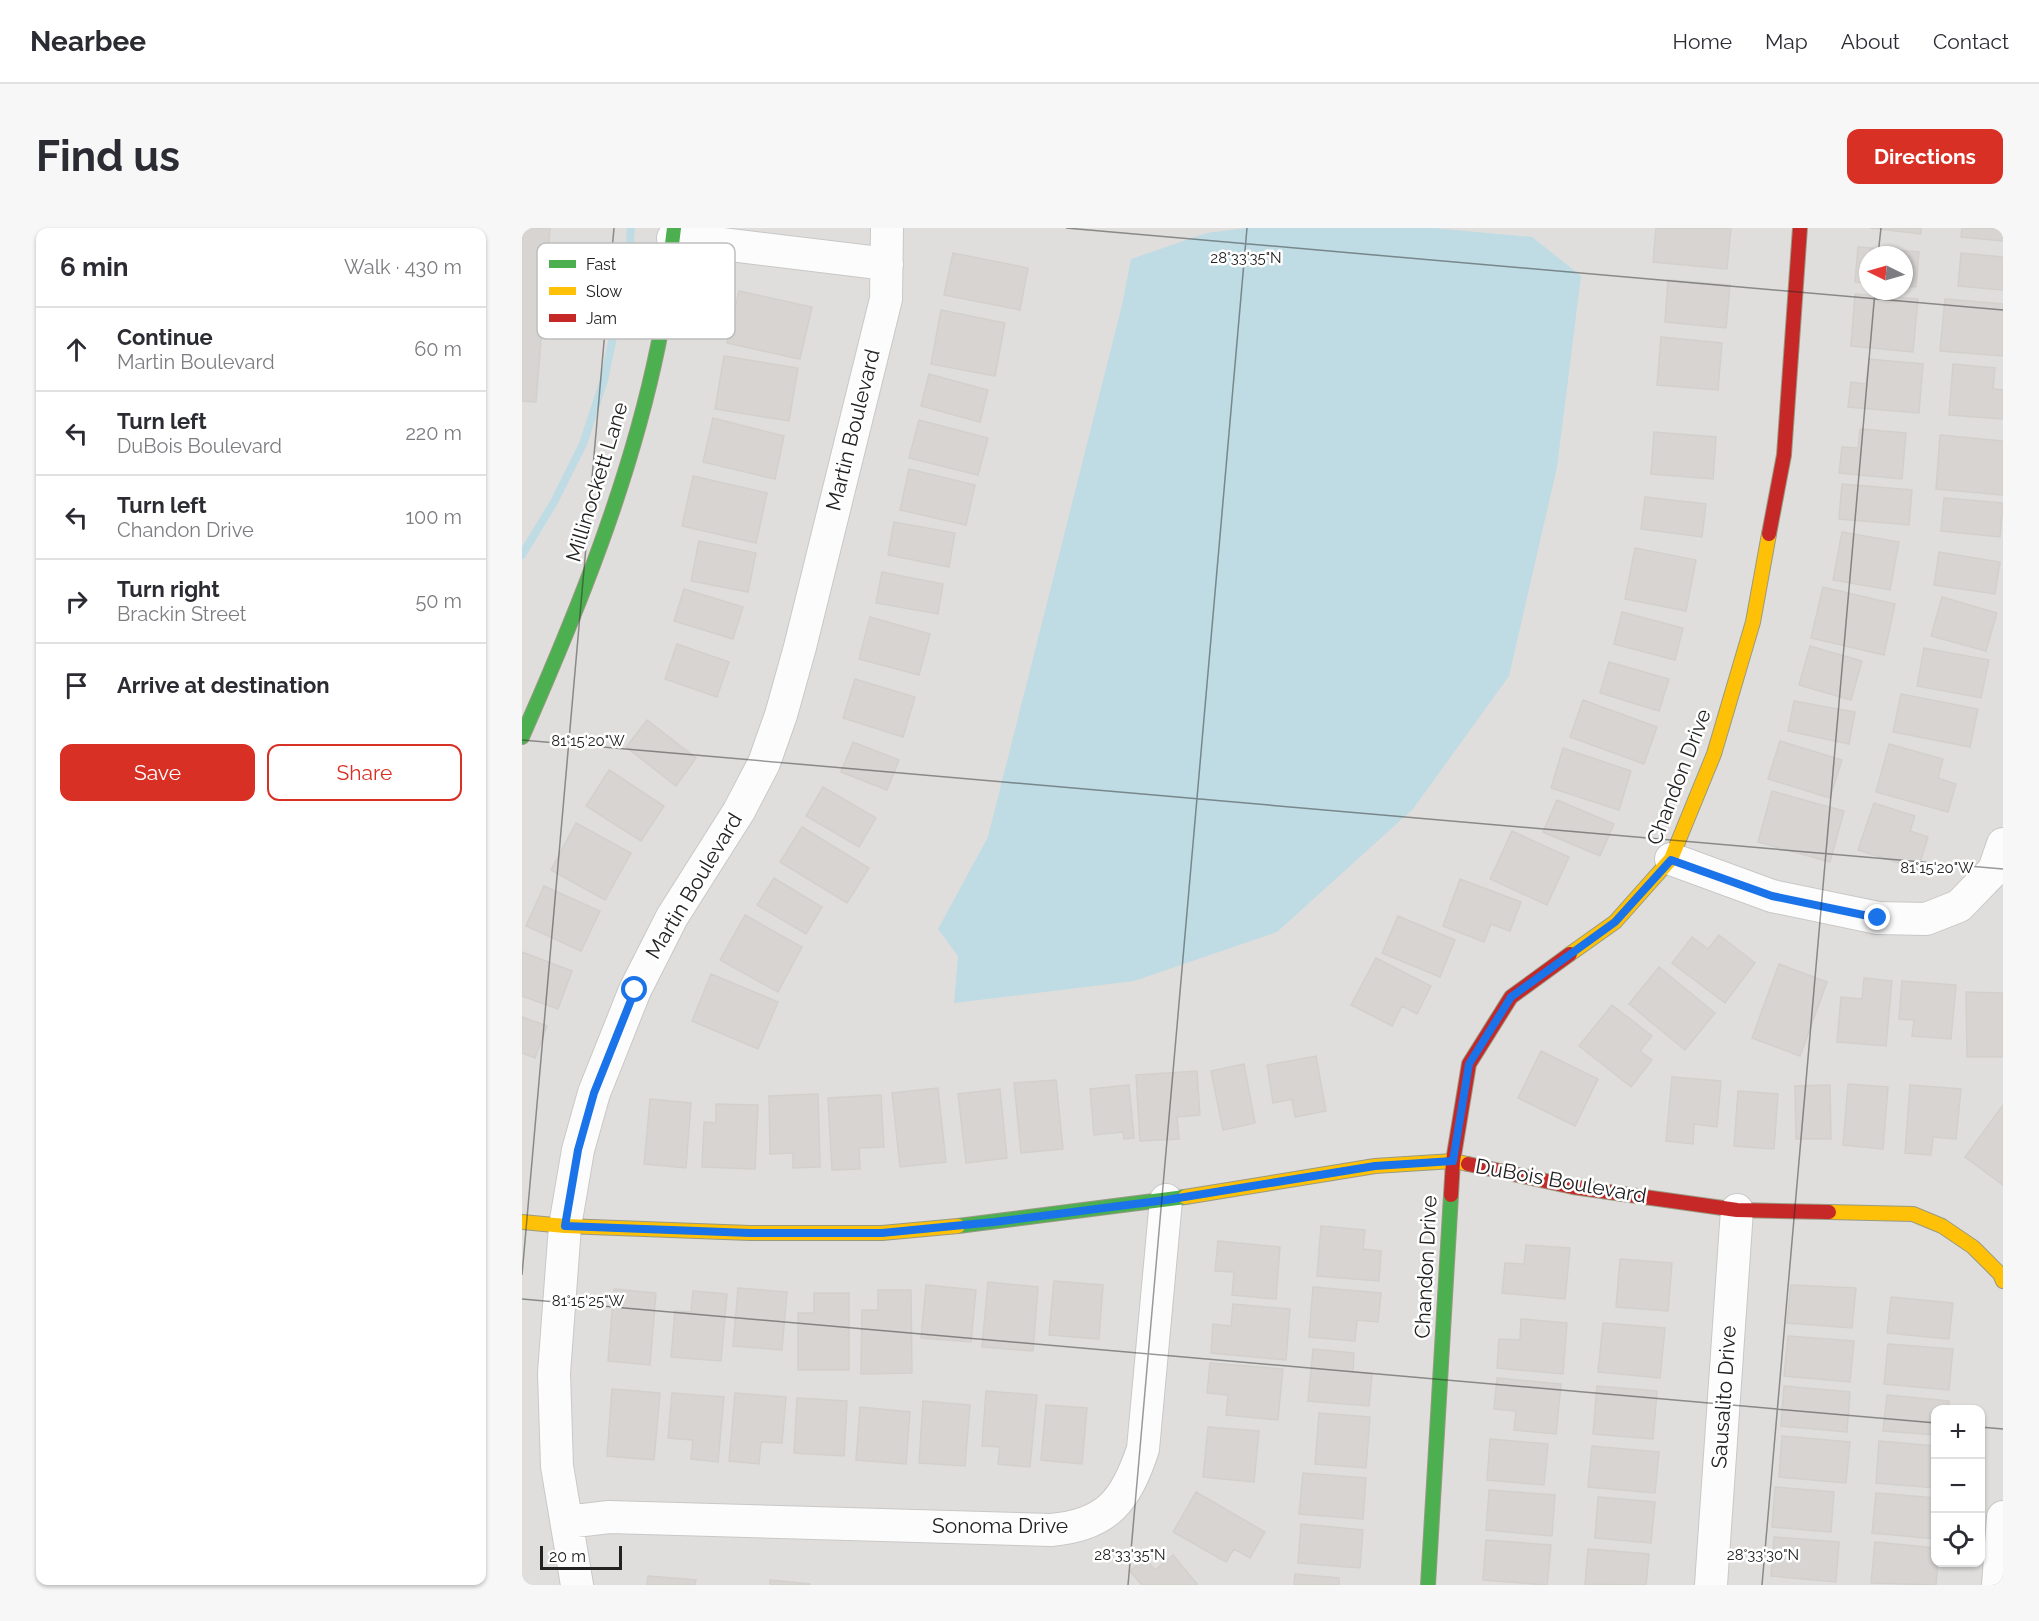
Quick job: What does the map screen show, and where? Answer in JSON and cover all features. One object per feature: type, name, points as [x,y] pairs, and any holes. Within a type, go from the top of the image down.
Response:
[{"type":"street","name":"Martin Boulevard","points":[[577,1585],[557,1466],[554,1373],[565,1226],[578,1150],[594,1093],[639,980],[672,917],[739,810],[764,763],[781,715],[886,299],[887,228]]},
{"type":"street","name":"Chandon Drive","points":[[1428,1585],[1453,1161],[1469,1064],[1511,997],[1615,922],[1671,860],[1714,754],[1753,622],[1784,455],[1800,228]]},
{"type":"street","points":[[674,233],[886,264]]},
{"type":"street","name":"Millinockett Lane","points":[[522,737],[533,687],[600,551],[633,449],[660,339]]},
{"type":"street","points":[[1671,860],[1772,896],[1878,918],[1926,919],[1959,906],[1994,870],[2003,844]]},
{"type":"street","name":"DuBois Boulevard","points":[[522,1222],[565,1226],[750,1233],[882,1233],[994,1222],[1166,1200],[1375,1166],[1453,1161],[1573,1187],[1737,1210],[1913,1214],[1942,1226],[1973,1247],[2000,1274],[2003,1281]]},
{"type":"street","name":"Sonoma Drive","points":[[567,1522],[609,1517],[1051,1530],[1089,1523],[1108,1511],[1121,1498],[1133,1478],[1143,1449],[1166,1200]]},
{"type":"street","name":"Sausalito Drive","points":[[1711,1585],[1737,1210]]},
{"type":"street","points":[[1998,1585],[2003,1517]]},
{"type":"shaded area","points":[[522,228],[2003,228],[2003,1585],[522,1585]]},
{"type":"water","points":[[1246,228],[1433,228],[1532,237],[1581,276],[1557,467],[1509,676],[1413,809],[1277,932],[1134,981],[954,1003],[958,956],[938,929],[988,837],[1122,305],[1131,259],[1207,233]]},
{"type":"building","points":[[522,228],[550,228],[549,243],[537,243],[537,339],[541,339],[536,402],[522,401]]},
{"type":"building","points":[[1656,228],[1731,228],[1727,269],[1653,262]]},
{"type":"building","points":[[1870,228],[1921,228],[1921,234]]},
{"type":"building","points":[[1962,228],[2003,228],[2003,241],[1961,237]]},
{"type":"building","points":[[1858,247],[1859,247],[1859,282],[1855,282]]},
{"type":"building","points":[[1913,252],[1919,252],[1916,287],[1913,287]]},
{"type":"building","points":[[953,253],[1028,268],[1020,310],[944,295]]},
{"type":"building","points":[[1961,253],[2003,257],[2003,290],[1958,286]]},
{"type":"building","points":[[1668,280],[1730,285],[1726,328],[1665,322]]},
{"type":"building","points":[[739,291],[812,307],[800,359],[727,343],[728,339],[735,339],[735,308]]},
{"type":"building","points":[[1855,294],[1859,294],[1859,300],[1918,299],[1913,352],[1851,346]]},
{"type":"building","points":[[1945,299],[2003,304],[2003,356],[1940,351]]},
{"type":"building","points":[[941,310],[1005,323],[995,376],[931,364]]},
{"type":"building","points":[[1661,337],[1722,343],[1718,390],[1657,385]]},
{"type":"building","points":[[724,356],[798,368],[789,421],[715,409]]},
{"type":"building","points":[[1869,359],[1923,364],[1919,413],[1848,407],[1851,382],[1866,384]]},
{"type":"building","points":[[1953,364],[1995,368],[1993,389],[2003,390],[2003,419],[1949,415]]},
{"type":"building","points":[[929,374],[988,390],[980,422],[921,406]]},
{"type":"building","points":[[713,418],[784,436],[775,479],[703,462]]},
{"type":"building","points":[[919,420],[988,438],[978,475],[909,458]]},
{"type":"building","points":[[1860,429],[1906,433],[1902,479],[1839,473],[1842,447],[1858,448]]},
{"type":"building","points":[[1654,432],[1716,437],[1713,479],[1651,474]]},
{"type":"building","points":[[1940,435],[2003,441],[2003,495],[1936,489]]},
{"type":"building","points":[[909,469],[975,485],[966,525],[900,510]]},
{"type":"building","points":[[693,476],[767,493],[756,543],[682,526]]},
{"type":"building","points":[[1842,484],[1912,490],[1909,525],[1839,519]]},
{"type":"building","points":[[1645,497],[1706,504],[1702,537],[1641,529]]},
{"type":"building","points":[[1944,498],[2003,503],[2000,537],[1941,531]]},
{"type":"building","points":[[894,522],[955,533],[949,567],[888,555]]},
{"type":"building","points":[[1842,532],[1899,542],[1890,590],[1833,580]]},
{"type":"building","points":[[699,541],[756,553],[748,592],[691,581]]},
{"type":"building","points":[[1635,548],[1696,560],[1686,611],[1625,599]]},
{"type":"building","points":[[1939,552],[2000,562],[1995,594],[1934,585]]},
{"type":"building","points":[[882,572],[943,584],[938,614],[876,603]]},
{"type":"building","points":[[1823,587],[1895,604],[1884,655],[1811,638]]},
{"type":"building","points":[[684,589],[743,607],[733,639],[674,621]]},
{"type":"building","points":[[1942,597],[1997,613],[1986,651],[1931,636]]},
{"type":"building","points":[[1622,612],[1683,628],[1675,660],[1614,644]]},
{"type":"building","points":[[870,617],[930,634],[919,675],[859,659]]},
{"type":"building","points":[[677,644],[729,662],[717,697],[665,679]]},
{"type":"building","points":[[1810,646],[1862,661],[1851,700],[1799,685]]},
{"type":"building","points":[[1924,648],[1989,660],[1981,698],[1917,686]]},
{"type":"building","points":[[1609,662],[1669,679],[1659,711],[1600,693]]},
{"type":"building","points":[[855,679],[915,697],[903,737],[843,718]]},
{"type":"building","points":[[1901,694],[1978,709],[1970,747],[1893,732]]},
{"type":"building","points":[[1583,700],[1657,727],[1644,764],[1570,737]]},
{"type":"building","points":[[1794,701],[1855,712],[1849,744],[1788,731]]},
{"type":"building","points":[[647,720],[696,758],[676,786],[626,747]]},
{"type":"building","points":[[1780,741],[1842,760],[1830,798],[1768,779]]},
{"type":"building","points":[[853,742],[899,760],[887,790],[841,772]]},
{"type":"building","points":[[1889,744],[1943,759],[1938,778],[1956,784],[1948,812],[1876,792]]},
{"type":"building","points":[[1563,748],[1631,771],[1619,810],[1551,788]]},
{"type":"building","points":[[609,770],[664,806],[641,841],[586,806]]},
{"type":"building","points":[[823,787],[876,818],[859,847],[806,816]]},
{"type":"building","points":[[1772,791],[1844,811],[1830,862],[1758,842]]},
{"type":"building","points":[[1557,800],[1614,824],[1600,856],[1543,832]]},
{"type":"building","points":[[1874,803],[1915,816],[1910,831],[1928,837],[1918,869],[1858,850]]},
{"type":"building","points":[[576,823],[631,853],[605,900],[551,870]]},
{"type":"building","points":[[802,827],[869,868],[847,903],[780,862]]},
{"type":"building","points":[[1512,831],[1569,857],[1547,905],[1490,879]]},
{"type":"building","points":[[774,878],[822,907],[806,934],[757,905]]},
{"type":"building","points":[[1460,879],[1521,902],[1510,931],[1491,924],[1484,942],[1443,926]]},
{"type":"building","points":[[544,886],[600,911],[581,951],[526,926]]},
{"type":"building","points":[[745,915],[802,947],[778,992],[720,960]]},
{"type":"building","points":[[1398,916],[1455,940],[1440,977],[1382,953]]},
{"type":"building","points":[[1719,935],[1755,963],[1725,1003],[1672,963],[1692,937],[1708,949]]},
{"type":"building","points":[[522,952],[572,971],[558,1009],[522,996]]},
{"type":"building","points":[[1376,958],[1431,986],[1417,1014],[1402,1006],[1392,1026],[1351,1005]]},
{"type":"building","points":[[1779,964],[1827,982],[1800,1056],[1752,1038]]},
{"type":"building","points":[[1659,967],[1715,1013],[1685,1050],[1629,1004]]},
{"type":"building","points":[[711,974],[778,1002],[758,1049],[692,1021]]},
{"type":"building","points":[[1864,978],[1892,981],[1886,1046],[1837,1042],[1841,997],[1862,999]]},
{"type":"building","points":[[1902,981],[1956,985],[1951,1039],[1912,1036],[1914,1020],[1899,1019]]},
{"type":"building","points":[[1966,992],[2003,993],[2003,1057],[1967,1057]]},
{"type":"building","points":[[1612,1005],[1652,1036],[1640,1051],[1652,1060],[1631,1087],[1579,1046]]},
{"type":"building","points":[[522,1017],[547,1026],[535,1058],[522,1053]]},
{"type":"building","points":[[1541,1051],[1598,1079],[1575,1126],[1518,1098]]},
{"type":"building","points":[[1316,1056],[1326,1111],[1295,1117],[1292,1099],[1273,1103],[1267,1065]]},
{"type":"building","points":[[1244,1064],[1255,1123],[1223,1130],[1211,1071]]},
{"type":"building","points":[[1197,1071],[1200,1115],[1177,1117],[1179,1139],[1140,1141],[1136,1075]]},
{"type":"building","points":[[1672,1077],[1721,1081],[1717,1127],[1694,1124],[1693,1144],[1666,1141]]},
{"type":"building","points":[[1056,1080],[1063,1149],[1021,1153],[1014,1083]]},
{"type":"building","points":[[1848,1084],[1888,1087],[1883,1149],[1843,1145]]},
{"type":"building","points":[[1129,1085],[1134,1138],[1124,1139],[1123,1132],[1094,1135],[1090,1089]]},
{"type":"building","points":[[1830,1085],[1831,1139],[1796,1139],[1795,1086]]},
{"type":"building","points":[[1910,1085],[1961,1089],[1956,1139],[1933,1137],[1931,1155],[1905,1153]]},
{"type":"building","points":[[938,1088],[946,1162],[900,1167],[892,1093]]},
{"type":"building","points":[[1000,1089],[1007,1158],[966,1163],[958,1094]]},
{"type":"building","points":[[1738,1091],[1778,1094],[1774,1149],[1734,1146]]},
{"type":"building","points":[[818,1094],[820,1167],[793,1168],[793,1153],[770,1154],[769,1096]]},
{"type":"building","points":[[881,1095],[884,1147],[859,1148],[860,1169],[832,1170],[828,1098]]},
{"type":"building","points":[[650,1099],[691,1103],[686,1168],[644,1164]]},
{"type":"building","points":[[716,1104],[758,1105],[755,1169],[702,1167],[704,1122],[716,1123]]},
{"type":"building","points":[[2003,1105],[2003,1185],[1965,1157]]},
{"type":"building","points":[[1321,1226],[1365,1230],[1363,1249],[1381,1251],[1379,1281],[1317,1276]]},
{"type":"building","points":[[1218,1241],[1280,1247],[1276,1299],[1232,1295],[1234,1272],[1215,1271]]},
{"type":"building","points":[[1526,1245],[1570,1248],[1565,1299],[1502,1293],[1505,1263],[1524,1264]]},
{"type":"building","points":[[1620,1259],[1672,1263],[1668,1311],[1616,1307]]},
{"type":"building","points":[[1054,1281],[1103,1285],[1099,1339],[1049,1335]]},
{"type":"building","points":[[988,1282],[1038,1287],[1033,1351],[982,1347]]},
{"type":"building","points":[[926,1285],[976,1290],[971,1342],[921,1338]]},
{"type":"building","points":[[1791,1285],[1856,1288],[1852,1328],[1787,1323]]},
{"type":"building","points":[[1313,1287],[1381,1293],[1378,1322],[1357,1320],[1355,1341],[1309,1337]]},
{"type":"building","points":[[738,1288],[787,1292],[782,1350],[733,1346]]},
{"type":"building","points":[[614,1289],[656,1293],[650,1365],[608,1361]]},
{"type":"building","points":[[878,1290],[911,1290],[912,1373],[861,1374],[862,1310],[878,1310]]},
{"type":"building","points":[[693,1291],[727,1294],[721,1361],[671,1357],[675,1311],[691,1312]]},
{"type":"building","points":[[814,1293],[849,1293],[849,1370],[798,1370],[798,1313],[814,1313]]},
{"type":"building","points":[[1891,1297],[1953,1303],[1949,1339],[1887,1333]]},
{"type":"building","points":[[1233,1304],[1290,1309],[1286,1360],[1211,1353],[1213,1324],[1231,1326]]},
{"type":"building","points":[[1521,1319],[1567,1323],[1563,1374],[1497,1368],[1499,1339],[1520,1340]]},
{"type":"building","points":[[1603,1323],[1665,1328],[1660,1378],[1598,1372]]},
{"type":"building","points":[[1788,1336],[1854,1341],[1850,1382],[1784,1376]]},
{"type":"building","points":[[1888,1344],[1953,1349],[1949,1390],[1884,1384]]},
{"type":"building","points":[[1313,1349],[1354,1353],[1353,1372],[1372,1374],[1369,1406],[1308,1401]]},
{"type":"building","points":[[1210,1363],[1283,1369],[1278,1420],[1226,1415],[1228,1395],[1207,1393]]},
{"type":"building","points":[[1497,1378],[1561,1384],[1556,1434],[1514,1430],[1516,1411],[1494,1409]]},
{"type":"building","points":[[1597,1386],[1657,1391],[1653,1439],[1593,1434]]},
{"type":"building","points":[[1784,1386],[1850,1392],[1847,1432],[1781,1426]]},
{"type":"building","points":[[612,1389],[660,1393],[654,1460],[607,1456]]},
{"type":"building","points":[[986,1391],[1037,1395],[1030,1467],[998,1464],[1000,1447],[982,1446]]},
{"type":"building","points":[[672,1393],[724,1397],[718,1462],[691,1459],[693,1440],[668,1438]]},
{"type":"building","points":[[735,1393],[786,1397],[782,1443],[761,1442],[759,1464],[729,1461]]},
{"type":"building","points":[[1887,1395],[1949,1401],[1949,1405],[1931,1405],[1931,1435],[1883,1431]]},
{"type":"building","points":[[797,1398],[847,1401],[844,1456],[794,1453]]},
{"type":"building","points":[[923,1401],[970,1405],[965,1466],[919,1463]]},
{"type":"building","points":[[1046,1405],[1087,1408],[1082,1464],[1041,1460]]},
{"type":"building","points":[[860,1407],[910,1412],[906,1464],[856,1460]]},
{"type":"building","points":[[1319,1413],[1370,1417],[1366,1468],[1315,1464]]},
{"type":"building","points":[[1208,1427],[1259,1431],[1254,1482],[1203,1477]]},
{"type":"building","points":[[1782,1436],[1850,1442],[1846,1483],[1779,1477]]},
{"type":"building","points":[[1490,1439],[1548,1444],[1544,1485],[1487,1480]]},
{"type":"building","points":[[1879,1441],[1931,1446],[1931,1488],[1876,1483]]},
{"type":"building","points":[[1592,1446],[1659,1452],[1655,1493],[1588,1487]]},
{"type":"building","points":[[1303,1473],[1366,1478],[1363,1519],[1299,1514]]},
{"type":"building","points":[[1775,1487],[1834,1492],[1831,1532],[1772,1527]]},
{"type":"building","points":[[1489,1490],[1555,1495],[1552,1536],[1486,1530]]},
{"type":"building","points":[[1196,1492],[1265,1532],[1250,1558],[1234,1549],[1226,1562],[1173,1532]]},
{"type":"building","points":[[1876,1493],[1931,1498],[1931,1539],[1872,1533]]},
{"type":"building","points":[[1598,1497],[1655,1502],[1651,1543],[1595,1538]]},
{"type":"building","points":[[1301,1524],[1363,1530],[1360,1568],[1298,1563]]},
{"type":"building","points":[[1774,1537],[1839,1542],[1836,1582],[1771,1576]]},
{"type":"building","points":[[1486,1540],[1551,1545],[1547,1585],[1483,1580]]},
{"type":"building","points":[[1875,1542],[1931,1548],[1931,1567],[1938,1567],[1936,1585],[1871,1583]]},
{"type":"building","points":[[1588,1549],[1649,1554],[1646,1585],[1585,1584]]},
{"type":"building","points":[[1173,1555],[1198,1585],[1142,1585],[1130,1571],[1145,1558],[1155,1570]]},
{"type":"building","points":[[1295,1574],[1339,1578],[1339,1585],[1294,1585]]},
{"type":"building","points":[[648,1576],[696,1580],[695,1585],[647,1585]]},
{"type":"building","points":[[770,1580],[810,1584],[810,1585],[770,1585]]},
{"type":"waterway","points":[[630,243],[631,228]]},
{"type":"waterway","points":[[522,555],[554,502],[583,444],[604,380],[613,339]]},
{"type":"traffic: fast","points":[[672,243],[674,228]]},
{"type":"traffic: fast","points":[[522,737],[582,593],[617,496],[633,447],[659,339]]},
{"type":"traffic: fast","points":[[1428,1585],[1451,1195]]},
{"type":"traffic: fast","points":[[958,1226],[1185,1197]]},
{"type":"traffic: slow","points":[[1570,954],[1615,922],[1671,859],[1714,754],[1753,622],[1769,534]]},
{"type":"traffic: slow","points":[[1185,1197],[1375,1166],[1453,1161],[1468,1164]]},
{"type":"traffic: slow","points":[[1829,1212],[1913,1214],[1942,1226],[1973,1247],[2000,1274],[2003,1281]]},
{"type":"traffic: slow","points":[[522,1222],[565,1226],[750,1233],[882,1233],[958,1226]]},
{"type":"traffic: jam","points":[[1769,534],[1784,455],[1800,228]]},
{"type":"traffic: jam","points":[[1451,1195],[1453,1161],[1469,1064],[1511,997],[1570,954]]},
{"type":"traffic: jam","points":[[1468,1164],[1573,1187],[1737,1210],[1829,1212]]},
{"type":"route","points":[[635,990],[594,1093],[578,1150],[565,1226],[750,1233],[882,1233],[994,1222],[1166,1200],[1375,1166],[1453,1161],[1469,1064],[1511,997],[1615,922],[1671,860],[1772,896],[1878,918]]}]
